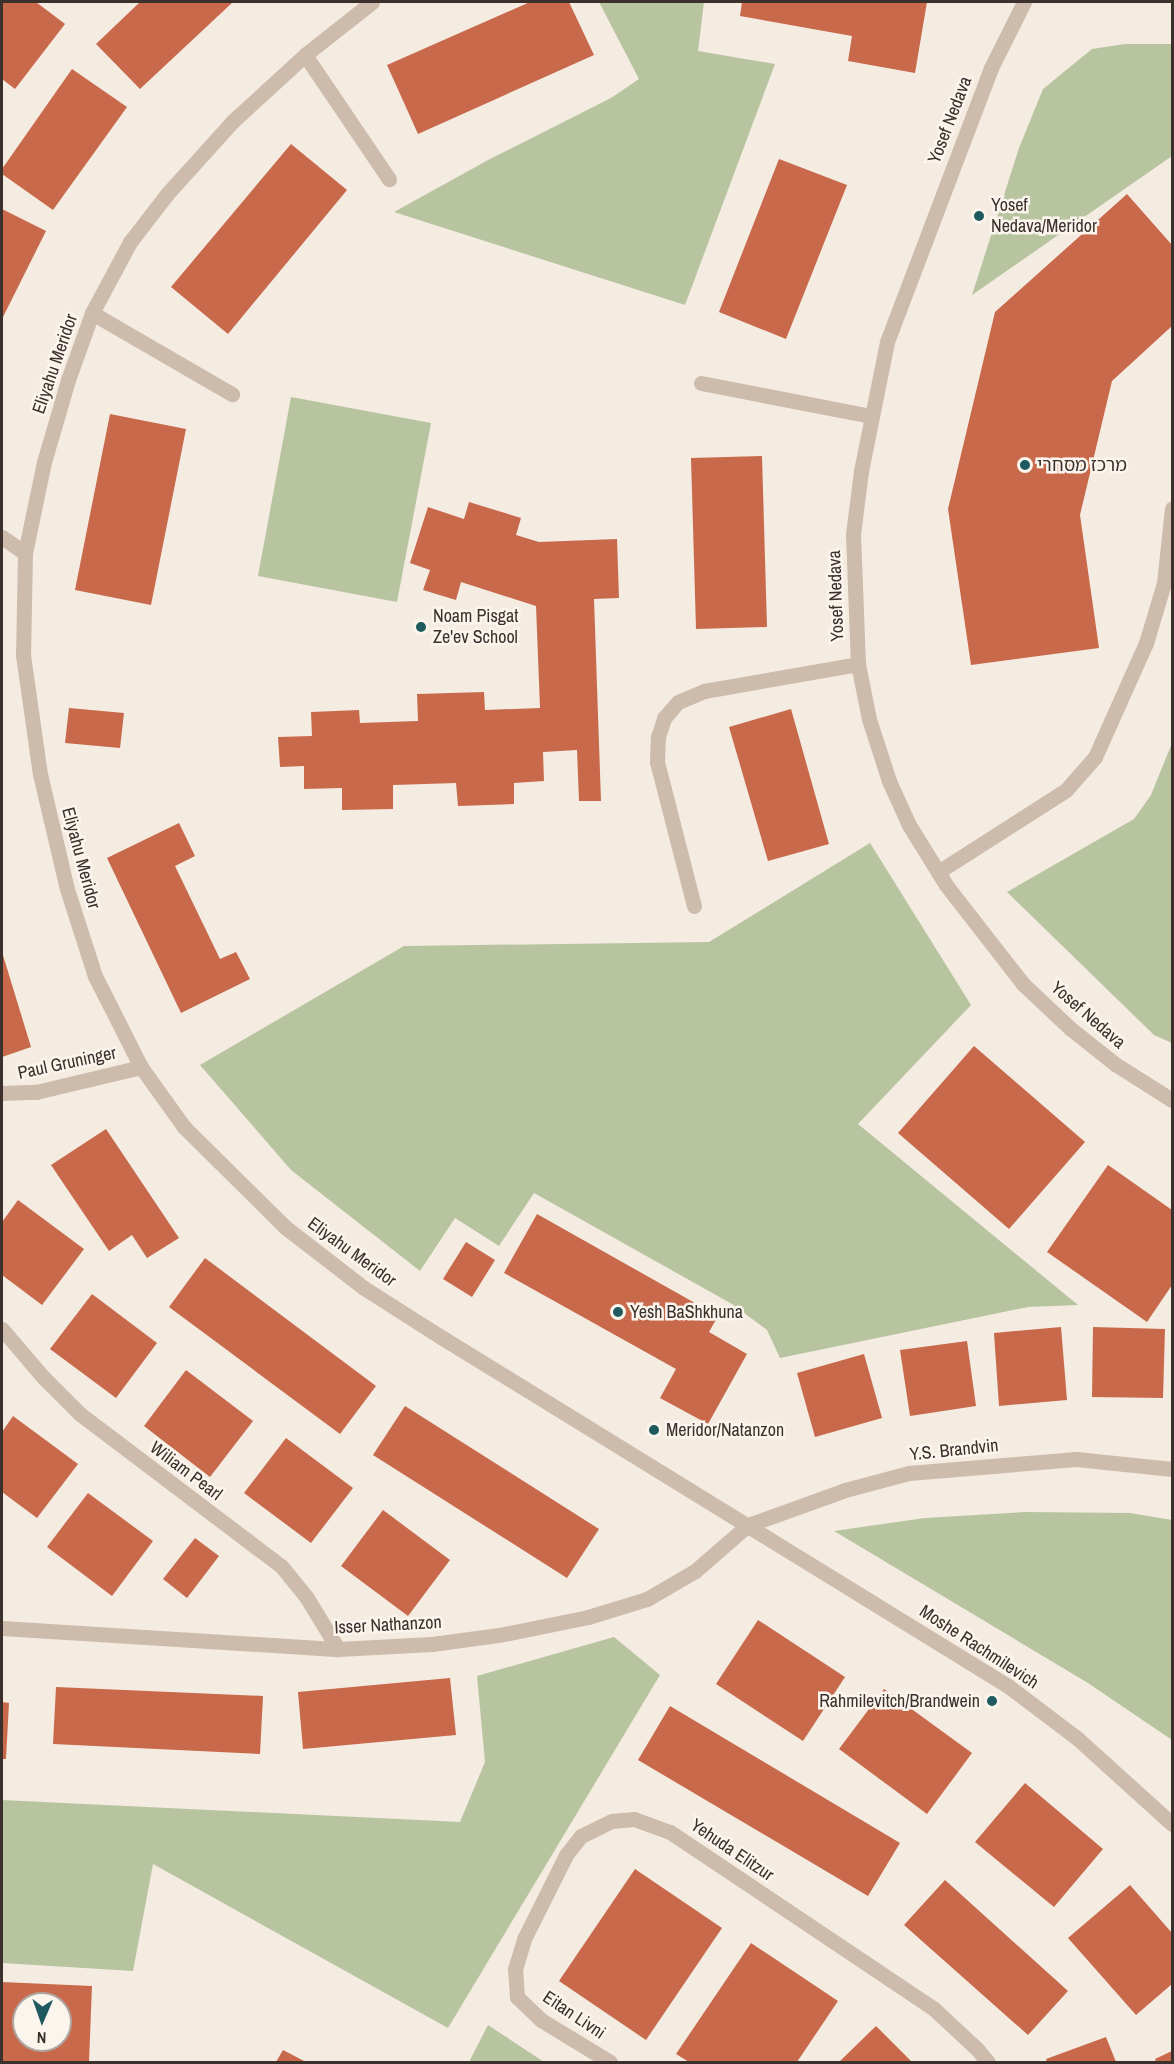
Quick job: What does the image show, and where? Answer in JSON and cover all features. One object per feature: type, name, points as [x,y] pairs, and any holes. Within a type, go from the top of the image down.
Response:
[{"type":"street","name":"Eliyahu Meridor","points":[[372,2],[305,55],[232,122],[167,194],[130,242],[92,313],[68,380],[44,462],[25,553],[24,655],[40,774],[67,889],[95,976],[141,1067],[184,1126],[285,1227],[364,1288],[748,1525]]},
{"type":"street","name":"Yosef Nedava","points":[[1024,2],[992,68],[887,342],[861,471],[853,534],[858,664],[869,719],[889,780],[909,825],[938,872],[1023,984],[1071,1029],[1115,1064],[1173,1100]]},
{"type":"street","points":[[305,55],[389,179]]},
{"type":"street","points":[[92,313],[232,394]]},
{"type":"street","points":[[701,383],[871,416]]},
{"type":"street","points":[[938,872],[1066,790],[1095,758],[1146,643],[1164,583],[1173,508]]},
{"type":"street","points":[[2,537],[25,553]]},
{"type":"street","points":[[694,906],[657,762],[658,737],[664,718],[678,702],[704,691],[858,664]]},
{"type":"street","name":"Paul Gruninger","points":[[2,1093],[36,1092],[141,1067]]},
{"type":"street","name":"Wiliam Pearl","points":[[2,1329],[43,1377],[80,1414],[282,1567],[307,1598],[338,1649]]},
{"type":"street","name":"Y.S. Brandvin","points":[[748,1525],[845,1490],[909,1473],[1076,1459],[1173,1468]]},
{"type":"street","name":"Isser Nathanzon","points":[[2,1628],[338,1649],[432,1644],[499,1635],[588,1617],[637,1602],[695,1571],[748,1525]]},
{"type":"street","name":"Moshe Rachmilevich","points":[[748,1525],[1008,1686],[1078,1739],[1173,1824]]},
{"type":"street","name":"Yehuda Elitzur","points":[[517,1997],[515,1970],[524,1939],[566,1855],[581,1836],[612,1821],[634,1819],[670,1832],[934,2009],[978,2049],[988,2062]]},
{"type":"street","name":"Eitan Livni","points":[[517,1997],[541,2020],[610,2062]]},
{"type":"green space","points":[[599,2],[704,2],[698,51],[775,64],[685,305],[394,212],[490,159],[611,98],[639,79]]},
{"type":"green space","points":[[1125,44],[1172,44],[1172,156],[972,295],[1019,148],[1043,89],[1092,49]]},
{"type":"green space","points":[[291,397],[431,423],[397,602],[258,576]]},
{"type":"green space","points":[[1172,743],[1172,1043],[1154,1035],[1007,892],[1134,819],[1151,795]]},
{"type":"green space","points":[[870,843],[971,1005],[858,1124],[1078,1305],[1028,1307],[780,1358],[767,1330],[732,1304],[534,1193],[499,1246],[455,1218],[420,1271],[291,1170],[200,1065],[404,946],[709,942]]},
{"type":"green space","points":[[1026,1512],[1130,1513],[1172,1520],[1172,1740],[1088,1683],[834,1531],[925,1518]]},
{"type":"green space","points":[[614,1637],[660,1675],[448,2028],[153,1864],[133,1971],[2,1963],[2,1800],[460,1822],[485,1762],[477,1676]]},
{"type":"green space","points":[[488,2025],[544,2062],[469,2062]]},
{"type":"building","points":[[4,2],[36,2],[65,24],[15,89],[2,79],[2,4]]},
{"type":"building","points":[[140,2],[233,2],[140,89],[96,44]]},
{"type":"building","points":[[530,2],[569,2],[594,55],[418,134],[387,65]]},
{"type":"building","points":[[742,2],[927,2],[915,73],[848,61],[852,36],[740,16]]},
{"type":"building","points":[[72,69],[127,107],[53,210],[2,174],[2,169]]},
{"type":"building","points":[[291,144],[347,190],[228,334],[171,287]]},
{"type":"building","points":[[779,159],[847,185],[786,339],[719,312]]},
{"type":"building","name":"מרכז מסחרי","points":[[1127,194],[1172,245],[1172,326],[1112,381],[1080,515],[1099,648],[971,665],[948,509],[995,312]]},
{"type":"building","points":[[2,209],[46,231],[2,319]]},
{"type":"building","points":[[110,414],[186,429],[151,605],[75,590]]},
{"type":"building","points":[[762,456],[767,627],[696,629],[691,458]]},
{"type":"building","points":[[469,502],[521,518],[516,535],[539,542],[617,539],[619,598],[594,599],[601,801],[579,801],[577,750],[543,752],[544,781],[514,783],[514,804],[458,806],[456,783],[393,785],[393,809],[342,810],[342,788],[304,789],[304,766],[280,767],[278,737],[312,736],[311,712],[359,710],[360,723],[418,721],[417,694],[484,692],[485,710],[540,708],[536,606],[461,582],[456,600],[423,590],[430,570],[410,563],[428,507],[464,519]]},
{"type":"building","points":[[69,708],[124,713],[120,748],[65,743]]},
{"type":"building","points":[[791,709],[829,844],[768,861],[729,727]]},
{"type":"building","points":[[179,823],[195,856],[175,866],[220,959],[236,952],[250,979],[181,1013],[107,858]]},
{"type":"building","points":[[2,952],[31,1047],[2,1057]]},
{"type":"building","points":[[974,1046],[1085,1142],[1009,1229],[898,1133]]},
{"type":"building","points":[[106,1129],[179,1238],[147,1258],[132,1235],[109,1251],[51,1165]]},
{"type":"building","points":[[1108,1165],[1172,1210],[1172,1285],[1147,1322],[1047,1252]]},
{"type":"building","points":[[18,1200],[84,1249],[42,1305],[2,1275],[2,1222]]},
{"type":"building","points":[[537,1214],[718,1316],[709,1332],[747,1354],[708,1424],[660,1398],[676,1369],[504,1273]]},
{"type":"building","points":[[466,1242],[495,1260],[472,1297],[443,1279]]},
{"type":"building","points":[[205,1258],[376,1386],[340,1434],[169,1307]]},
{"type":"building","points":[[92,1294],[157,1343],[116,1398],[50,1349]]},
{"type":"building","points":[[1061,1327],[1067,1400],[999,1406],[994,1333]]},
{"type":"building","points":[[1093,1327],[1165,1329],[1163,1398],[1092,1397]]},
{"type":"building","points":[[967,1341],[976,1406],[910,1416],[900,1350]]},
{"type":"building","points":[[864,1354],[882,1418],[815,1437],[797,1373]]},
{"type":"building","points":[[186,1370],[253,1421],[210,1477],[144,1426]]},
{"type":"building","points":[[405,1406],[599,1529],[567,1578],[373,1455]]},
{"type":"building","points":[[13,1416],[78,1464],[37,1518],[2,1492],[2,1432]]},
{"type":"building","points":[[286,1438],[353,1488],[311,1543],[244,1493]]},
{"type":"building","points":[[88,1493],[153,1541],[112,1596],[47,1547]]},
{"type":"building","points":[[383,1510],[450,1560],[408,1616],[341,1566]]},
{"type":"building","points":[[195,1538],[219,1556],[187,1598],[163,1579]]},
{"type":"building","points":[[758,1620],[845,1677],[803,1741],[716,1684]]},
{"type":"building","points":[[450,1678],[456,1735],[303,1749],[298,1692]]},
{"type":"building","points":[[56,1687],[263,1696],[260,1754],[53,1744]]},
{"type":"building","points":[[884,1689],[972,1753],[927,1814],[839,1749]]},
{"type":"building","points":[[2,1702],[9,1703],[6,1759],[2,1759]]},
{"type":"building","points":[[670,1706],[900,1843],[868,1896],[638,1760]]},
{"type":"building","points":[[1025,1783],[1103,1849],[1054,1907],[975,1842]]},
{"type":"building","points":[[635,1869],[722,1928],[646,2040],[559,1981]]},
{"type":"building","points":[[945,1880],[1068,1991],[1028,2035],[904,1925]]},
{"type":"building","points":[[1130,1885],[1172,1933],[1172,1984],[1136,2015],[1068,1938]]},
{"type":"building","points":[[751,1943],[838,2001],[797,2062],[689,2062],[676,2054]]},
{"type":"building","points":[[2,1982],[92,1986],[89,2062],[2,2062]]},
{"type":"building","points":[[876,2026],[912,2062],[839,2062]]},
{"type":"building","points":[[1106,2037],[1116,2062],[1047,2062],[1046,2059]]},
{"type":"building","points":[[283,2050],[306,2062],[276,2062]]},
{"type":"building","points":[[1172,2051],[1172,2062],[1156,2062],[1155,2059]]},
{"type":"place","name":"Yosef Nedava/Meridor","points":[[979,216]]},
{"type":"place","name":"מרכז מסחרי","points":[[1025,465]]},
{"type":"place","name":"Noam Pisgat Ze'ev School","points":[[421,627]]},
{"type":"place","name":"Yesh BaShkhuna","points":[[618,1312]]},
{"type":"place","name":"Meridor/Natanzon","points":[[654,1430]]},
{"type":"place","name":"Rahmilevitch/Brandwein","points":[[992,1701]]}]
